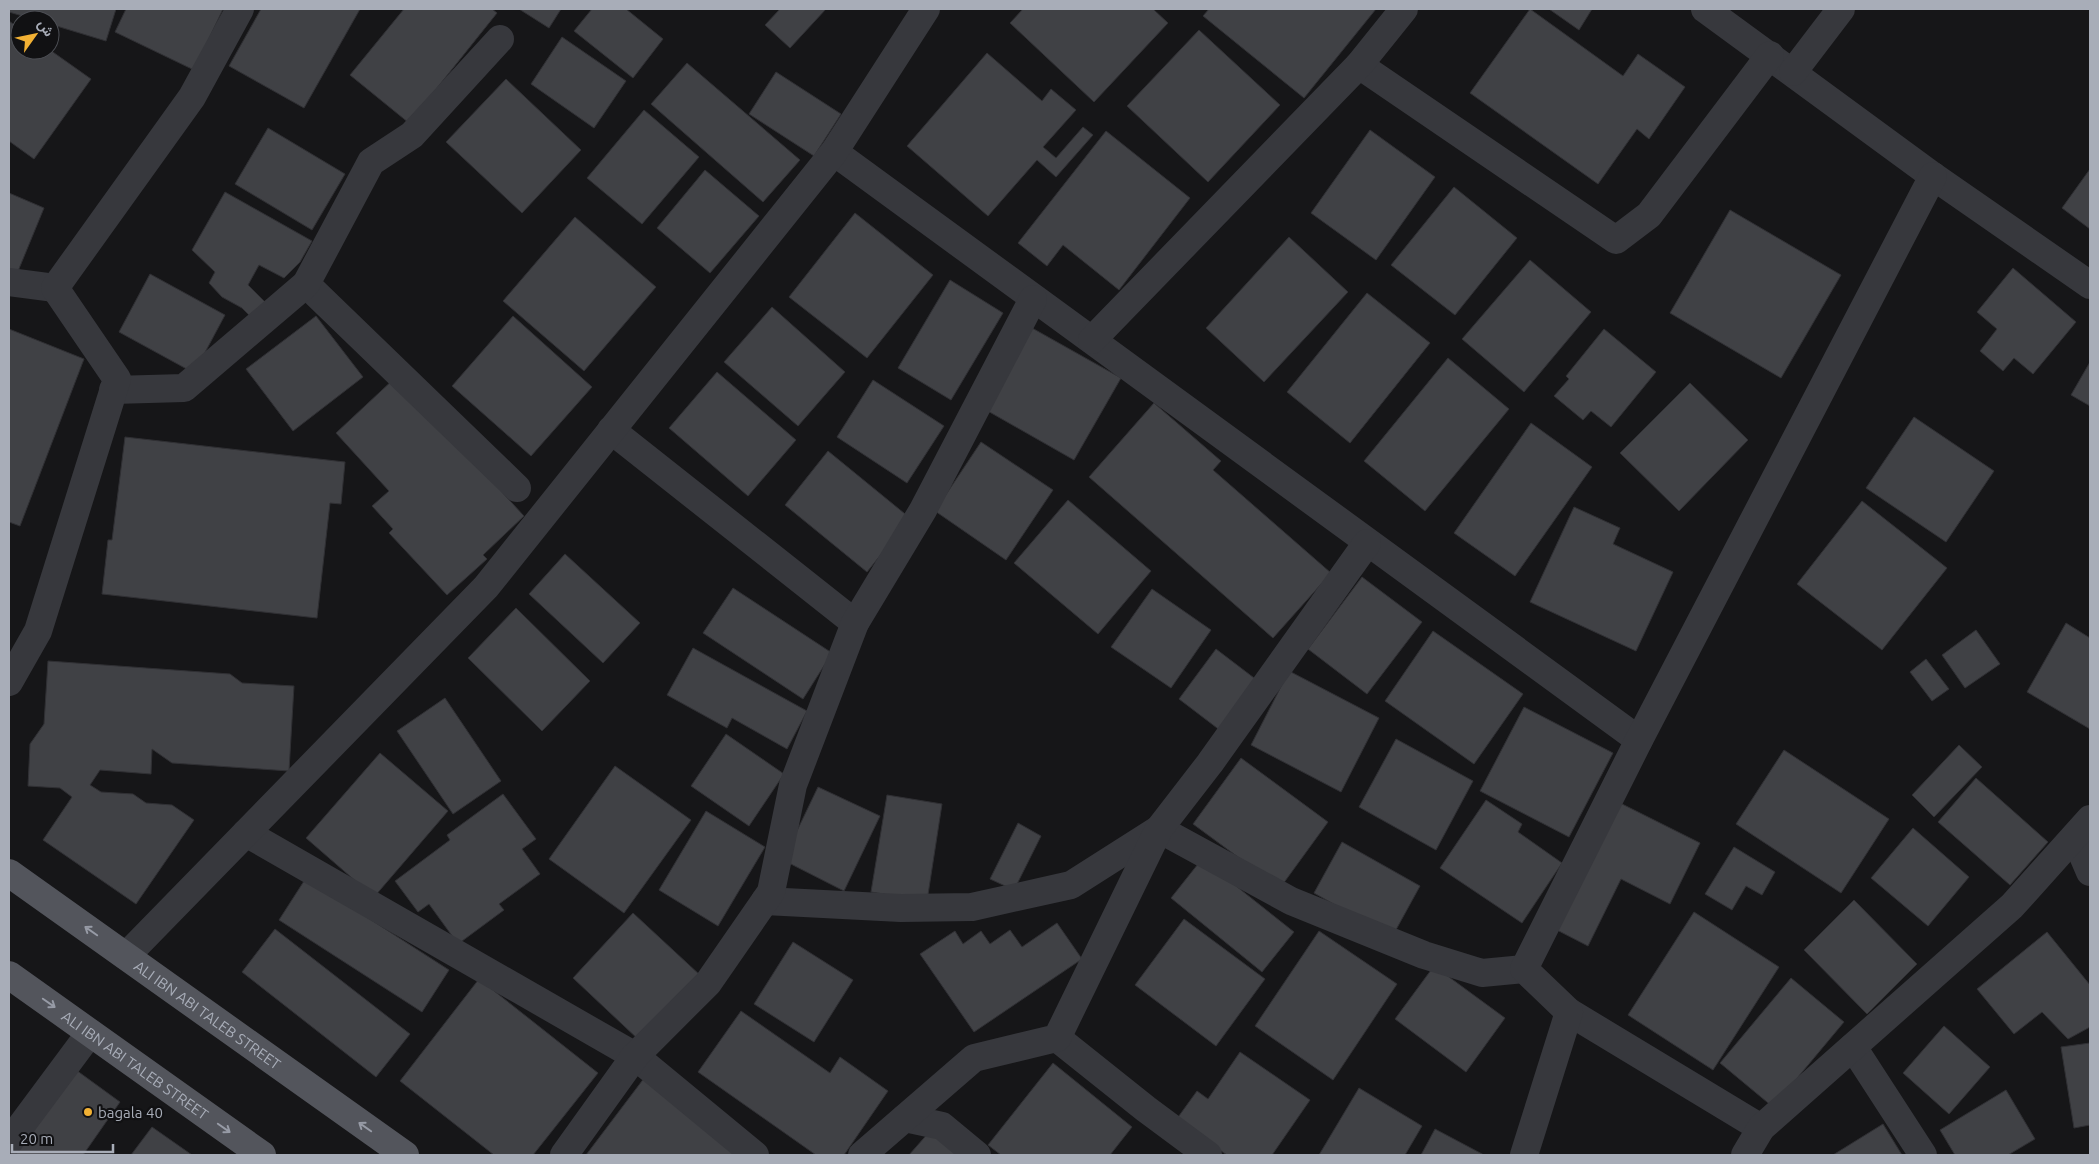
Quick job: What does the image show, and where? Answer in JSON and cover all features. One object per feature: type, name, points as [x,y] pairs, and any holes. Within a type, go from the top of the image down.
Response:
[{"type":"main road","name":"ALI IBN ABI TALEB STREET","points":[[9,873],[405,1155]]},
{"type":"main road","name":"ALI IBN ABI TALEB STREET","points":[[9,975],[262,1155]]},
{"type":"street","points":[[55,288],[192,97],[240,9]]},
{"type":"street","points":[[126,956],[486,587],[834,152],[926,9]]},
{"type":"street","points":[[1092,340],[1359,65],[1404,9]]},
{"type":"street","points":[[1705,9],[1933,176],[2090,285]]},
{"type":"street","points":[[1793,72],[1840,9]]},
{"type":"street","points":[[113,390],[184,388],[306,284],[371,162],[412,135],[500,39]]},
{"type":"street","points":[[1359,65],[1616,240],[1649,215],[1770,55]]},
{"type":"street","points":[[834,152],[1639,740]]},
{"type":"street","points":[[1524,969],[1639,740],[1933,176]]},
{"type":"street","points":[[9,282],[55,288],[117,379],[38,631],[9,682]]},
{"type":"street","points":[[306,284],[517,488]]},
{"type":"street","points":[[564,1155],[636,1056],[708,983],[771,892],[794,785],[854,623],[923,510],[1033,299]]},
{"type":"street","points":[[611,430],[854,623]]},
{"type":"street","points":[[1057,1038],[1159,829],[1210,763],[1367,543]]},
{"type":"street","points":[[1746,1155],[1761,1128],[2012,906],[2090,819]]},
{"type":"street","points":[[765,901],[901,908],[972,908],[1070,885],[1159,829]]},
{"type":"street","points":[[1159,829],[1291,901],[1424,955],[1482,973],[1524,969],[1569,1012],[1761,1128]]},
{"type":"street","points":[[246,833],[636,1056],[755,1155]]},
{"type":"street","points":[[1524,1155],[1569,1012]]},
{"type":"street","points":[[9,1142],[90,1033]]},
{"type":"street","points":[[862,1155],[974,1058],[1057,1038]]},
{"type":"street","points":[[1057,1038],[1146,1109],[1208,1155]]},
{"type":"street","points":[[1853,1047],[1923,1155]]},
{"type":"street","points":[[905,1118],[942,1126],[976,1155]]},
{"type":"building","points":[[9,9],[116,9],[106,41],[60,27],[60,10],[10,10],[9,12]]},
{"type":"building","points":[[126,9],[223,9],[194,70],[115,32]]},
{"type":"building","points":[[261,9],[360,9],[304,108],[229,66]]},
{"type":"building","points":[[404,9],[492,9],[497,13],[409,123],[350,75]]},
{"type":"building","points":[[519,9],[561,9],[549,28]]},
{"type":"building","points":[[592,9],[626,9],[663,39],[633,78],[574,31]]},
{"type":"building","points":[[780,9],[826,9],[790,48],[765,25]]},
{"type":"building","points":[[1023,9],[1153,9],[1168,23],[1094,102],[1010,23]]},
{"type":"building","points":[[1209,9],[1376,9],[1304,98],[1203,16]]},
{"type":"building","points":[[1530,9],[1623,76],[1638,54],[1685,87],[1649,139],[1637,129],[1598,184],[1470,93]]},
{"type":"building","points":[[1549,9],[1592,9],[1579,30]]},
{"type":"building","points":[[9,21],[10,60],[60,60],[60,57],[91,79],[34,159],[9,141]]},
{"type":"building","points":[[1199,30],[1280,105],[1208,182],[1127,106]]},
{"type":"building","points":[[562,37],[626,81],[594,128],[531,84]]},
{"type":"building","points":[[987,53],[1042,101],[1051,89],[1076,110],[1043,147],[1056,158],[1083,127],[1093,135],[1056,177],[1037,160],[988,216],[907,146]]},
{"type":"building","points":[[687,63],[800,160],[763,202],[651,104]]},
{"type":"building","points":[[776,72],[841,114],[814,156],[749,114]]},
{"type":"building","points":[[506,79],[581,150],[522,213],[446,142]]},
{"type":"building","points":[[644,110],[699,157],[642,224],[587,178]]},
{"type":"building","points":[[268,128],[345,174],[312,230],[235,184]]},
{"type":"building","points":[[1370,130],[1435,177],[1376,260],[1311,213]]},
{"type":"building","points":[[1106,131],[1190,198],[1119,290],[1063,245],[1047,266],[1018,243]]},
{"type":"building","points":[[2090,169],[2090,229],[2062,208]]},
{"type":"building","points":[[705,170],[759,216],[710,273],[657,228]]},
{"type":"building","points":[[1454,187],[1517,238],[1455,315],[1391,265]]},
{"type":"building","points":[[225,192],[312,241],[300,262],[284,278],[259,265],[248,285],[267,304],[253,319],[242,308],[222,297],[209,283],[215,272],[192,250]]},
{"type":"building","points":[[9,193],[44,208],[16,276],[9,273]]},
{"type":"building","points":[[1730,210],[1841,275],[1781,378],[1670,313]]},
{"type":"building","points":[[855,213],[933,275],[867,358],[789,297]]},
{"type":"building","points":[[575,217],[656,287],[584,371],[503,301]]},
{"type":"building","points":[[1289,237],[1348,292],[1264,382],[1206,328]]},
{"type":"building","points":[[1530,260],[1591,312],[1524,392],[1462,339]]},
{"type":"building","points":[[2013,268],[2076,322],[2033,374],[2014,358],[2003,371],[1980,351],[1997,329],[1977,312]]},
{"type":"building","points":[[150,274],[225,315],[194,373],[119,332]]},
{"type":"building","points":[[950,280],[1003,313],[951,400],[898,368]]},
{"type":"building","points":[[1367,293],[1430,343],[1350,443],[1287,392]]},
{"type":"building","points":[[772,307],[845,372],[798,426],[724,362]]},
{"type":"building","points":[[316,316],[363,377],[293,431],[246,369]]},
{"type":"building","points":[[513,316],[592,387],[531,456],[452,386]]},
{"type":"building","points":[[1032,328],[1121,378],[1074,460],[986,410]]},
{"type":"building","points":[[9,329],[84,359],[20,526],[9,522]]},
{"type":"building","points":[[1604,329],[1656,372],[1611,427],[1591,411],[1583,420],[1554,396],[1569,379],[1566,376]]},
{"type":"building","points":[[1448,358],[1509,409],[1425,511],[1364,461]]},
{"type":"building","points":[[2090,362],[2090,406],[2071,395]]},
{"type":"building","points":[[717,372],[796,440],[748,496],[669,428]]},
{"type":"building","points":[[396,377],[524,516],[483,555],[487,559],[447,595],[389,533],[393,529],[372,506],[389,491],[336,433]]},
{"type":"building","points":[[873,380],[944,426],[907,483],[837,437]]},
{"type":"building","points":[[1690,383],[1748,440],[1679,511],[1620,453]]},
{"type":"building","points":[[1154,403],[1221,461],[1213,470],[1331,573],[1273,638],[1089,477]]},
{"type":"building","points":[[1914,417],[1994,471],[1946,542],[1866,488]]},
{"type":"building","points":[[1531,423],[1592,467],[1515,576],[1454,533]]},
{"type":"building","points":[[125,437],[345,462],[341,504],[330,503],[317,618],[102,594],[108,540],[112,540]]},
{"type":"building","points":[[981,442],[1053,490],[1006,560],[935,511]]},
{"type":"building","points":[[828,451],[910,518],[867,572],[785,505]]},
{"type":"building","points":[[1068,500],[1151,571],[1098,634],[1014,563]]},
{"type":"building","points":[[1862,501],[1947,568],[1882,650],[1797,584]]},
{"type":"building","points":[[1574,507],[1620,528],[1613,544],[1673,572],[1636,651],[1530,602]]},
{"type":"building","points":[[565,554],[640,623],[603,663],[529,594]]},
{"type":"building","points":[[1362,577],[1422,622],[1367,694],[1308,649]]},
{"type":"building","points":[[733,588],[832,653],[803,699],[703,633]]},
{"type":"building","points":[[1152,589],[1211,630],[1171,688],[1111,647]]},
{"type":"building","points":[[516,608],[590,681],[542,731],[468,658]]},
{"type":"building","points":[[2066,623],[2090,638],[2090,729],[2027,692]]},
{"type":"building","points":[[1976,630],[2000,664],[1965,688],[1942,655]]},
{"type":"building","points":[[1433,631],[1523,694],[1474,764],[1385,701]]},
{"type":"building","points":[[693,648],[807,711],[787,749],[732,718],[727,728],[667,695]]},
{"type":"building","points":[[1216,649],[1258,681],[1221,731],[1179,699]]},
{"type":"building","points":[[1926,659],[1949,689],[1932,701],[1910,672]]},
{"type":"building","points":[[48,661],[230,674],[242,683],[294,686],[289,771],[172,763],[152,749],[151,774],[100,770],[90,785],[101,792],[133,794],[146,803],[172,805],[194,820],[136,904],[43,840],[72,797],[60,788],[28,786],[30,744],[44,724]]},
{"type":"building","points":[[1289,671],[1379,718],[1341,792],[1251,745]]},
{"type":"building","points":[[445,698],[501,781],[453,814],[397,731]]},
{"type":"building","points":[[1524,707],[1613,753],[1569,837],[1480,791]]},
{"type":"building","points":[[726,734],[784,774],[749,826],[691,786]]},
{"type":"building","points":[[1396,739],[1473,781],[1436,850],[1359,807]]},
{"type":"building","points":[[1959,745],[1982,767],[1934,817],[1912,795]]},
{"type":"building","points":[[1784,750],[1889,819],[1841,893],[1736,824]]},
{"type":"building","points":[[380,753],[448,811],[374,897],[306,838]]},
{"type":"building","points":[[1241,758],[1328,822],[1280,888],[1193,824]]},
{"type":"building","points":[[615,766],[691,820],[624,913],[549,859]]},
{"type":"building","points":[[1976,778],[2048,842],[2010,885],[1938,822]]},
{"type":"building","points":[[818,787],[880,816],[844,891],[783,860]]},
{"type":"building","points":[[503,794],[536,839],[522,849],[540,874],[499,904],[504,910],[458,944],[429,904],[418,912],[395,881],[450,840],[447,835]]},
{"type":"building","points":[[887,795],[942,804],[927,901],[871,892]]},
{"type":"building","points":[[1486,800],[1522,824],[1518,832],[1562,863],[1522,923],[1440,868]]},
{"type":"building","points":[[1618,802],[1700,843],[1670,904],[1621,879],[1588,946],[1555,929]]},
{"type":"building","points":[[706,811],[765,847],[718,926],[659,890]]},
{"type":"building","points":[[1018,823],[1041,836],[1014,890],[990,879]]},
{"type":"building","points":[[1913,828],[1969,877],[1928,926],[1871,878]]},
{"type":"building","points":[[1342,842],[1420,886],[1392,937],[1314,893]]},
{"type":"building","points":[[1734,847],[1775,872],[1762,895],[1746,886],[1732,910],[1705,894]]},
{"type":"building","points":[[1202,859],[1294,932],[1262,972],[1171,898]]},
{"type":"building","points":[[306,878],[449,970],[422,1012],[279,920]]},
{"type":"building","points":[[1854,900],[1917,964],[1867,1014],[1804,950]]},
{"type":"building","points":[[1694,912],[1779,967],[1713,1070],[1628,1015]]},
{"type":"building","points":[[633,913],[701,976],[640,1041],[573,978]]},
{"type":"building","points":[[1184,919],[1265,979],[1216,1046],[1135,985]]},
{"type":"building","points":[[1057,923],[1082,959],[974,1032],[920,954],[955,931],[963,944],[981,931],[990,944],[1010,930],[1022,947]]},
{"type":"building","points":[[275,929],[410,1034],[376,1077],[242,972]]},
{"type":"building","points":[[1319,931],[1397,984],[1333,1080],[1255,1026]]},
{"type":"building","points":[[2047,932],[2090,985],[2090,1027],[2068,1039],[2042,1012],[2014,1034],[1977,989]]},
{"type":"building","points":[[793,942],[853,980],[814,1042],[754,1004]]},
{"type":"building","points":[[1434,966],[1505,1018],[1466,1072],[1395,1019]]},
{"type":"building","points":[[1791,978],[1844,1022],[1773,1107],[1720,1063]]},
{"type":"building","points":[[479,979],[598,1073],[533,1155],[494,1155],[400,1081]]},
{"type":"building","points":[[741,1011],[830,1073],[840,1057],[888,1091],[844,1155],[816,1155],[698,1072]]},
{"type":"building","points":[[1944,1026],[1990,1067],[1949,1114],[1903,1073]]},
{"type":"building","points":[[2090,1043],[2090,1125],[2074,1128],[2061,1047]]},
{"type":"building","points":[[1240,1052],[1310,1100],[1272,1155],[1227,1155],[1176,1120],[1197,1091],[1208,1099]]},
{"type":"building","points":[[1053,1063],[1132,1127],[1110,1155],[1001,1155],[988,1145]]},
{"type":"building","points":[[76,1070],[120,1102],[83,1155],[15,1155]]},
{"type":"building","points":[[645,1077],[739,1155],[586,1155]]},
{"type":"building","points":[[1359,1088],[1422,1126],[1405,1155],[1319,1155]]},
{"type":"building","points":[[2006,1090],[2035,1139],[2008,1155],[1955,1155],[1940,1130]]},
{"type":"building","points":[[1883,1124],[1902,1155],[1833,1155]]},
{"type":"building","points":[[152,1127],[192,1155],[131,1155]]},
{"type":"building","points":[[1435,1129],[1484,1155],[1421,1155]]},
{"type":"building","points":[[931,1130],[960,1155],[909,1155]]},
{"type":"place","name":"bagala 40","points":[[88,1112]]}]
